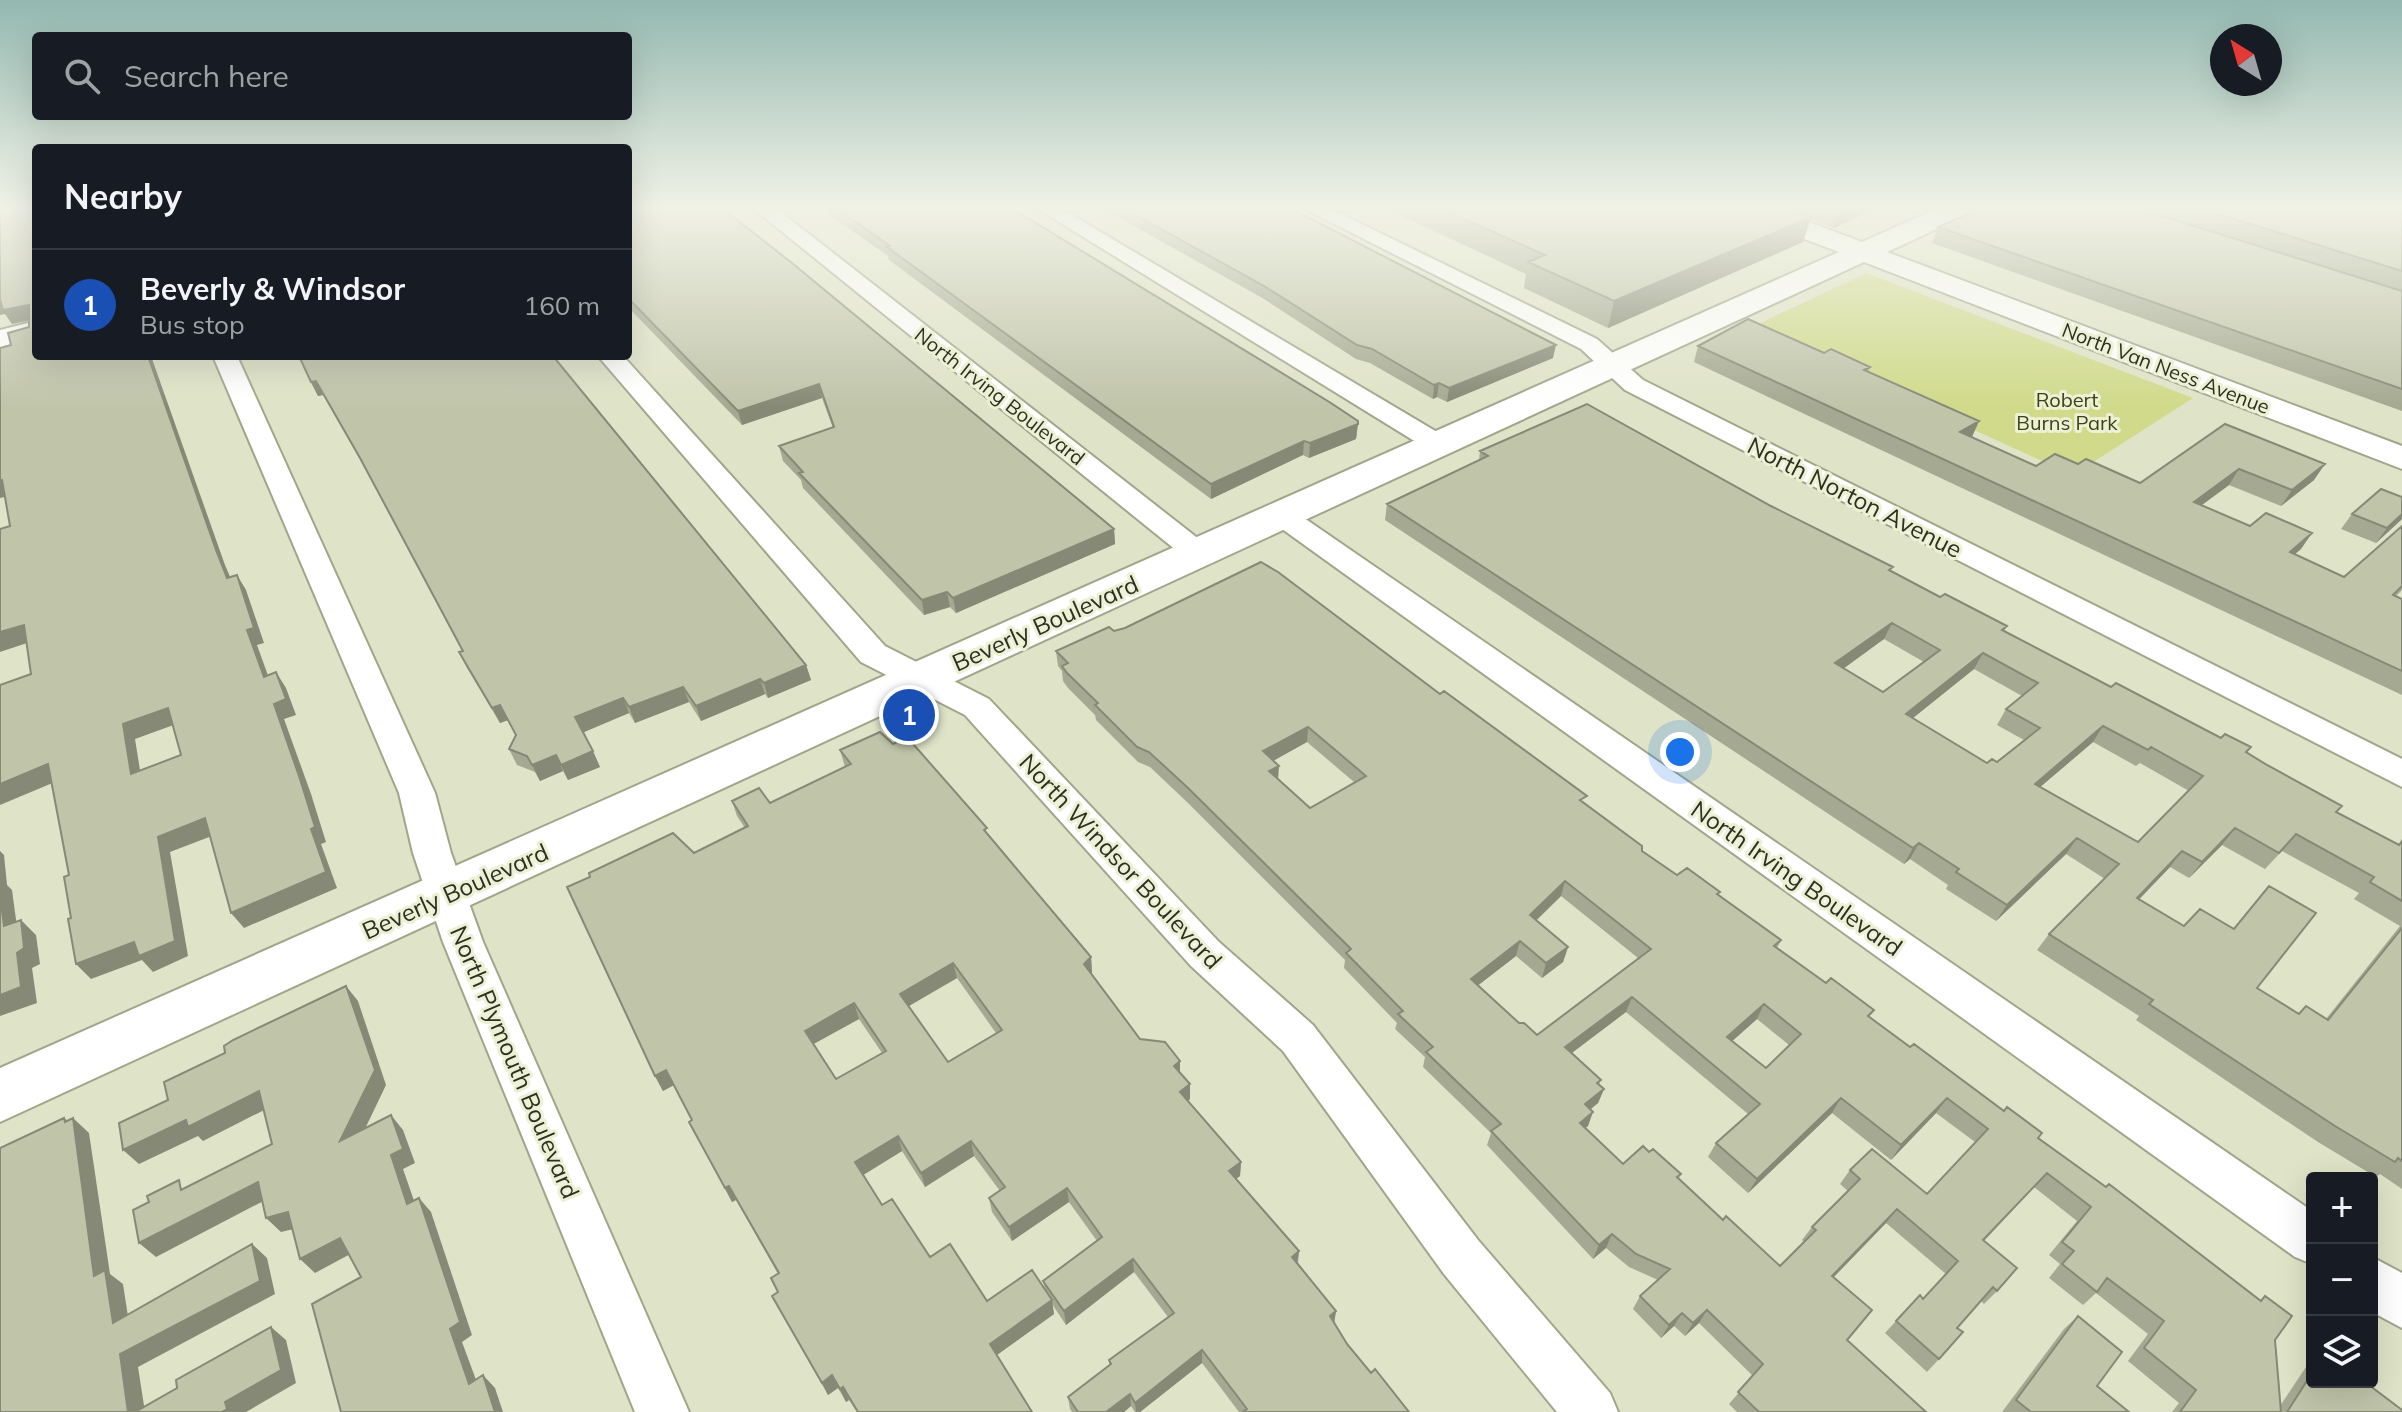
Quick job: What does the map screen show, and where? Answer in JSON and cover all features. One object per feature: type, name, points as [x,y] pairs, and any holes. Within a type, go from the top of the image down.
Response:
[{"type":"main road","name":"Beverly Boulevard","points":[[0,1096],[1813,275]]},
{"type":"main road","name":"North Van Ness Avenue","points":[[1924,275],[2402,458]]},
{"type":"main road","points":[[0,339],[32,331]]},
{"type":"street","name":"North Irving Boulevard","points":[[847,275],[1198,553]]},
{"type":"street","points":[[1157,275],[1438,444]]},
{"type":"street","name":"North Norton Avenue","points":[[1449,275],[1589,344],[1634,385],[2402,774]]},
{"type":"street","name":"North Plymouth Boulevard","points":[[227,360],[417,793],[446,895],[662,1412]]},
{"type":"street","name":"North Windsor Boulevard","points":[[614,360],[873,654],[977,707],[1205,954],[1298,1038],[1461,1257],[1591,1412]]},
{"type":"street","name":"North Irving Boulevard","points":[[1281,515],[2306,1236]]},
{"type":"street","points":[[2378,1286],[2402,1303]]},
{"type":"green space","name":"Robert Burns Park","points":[[1862,275],[1871,275],[2193,398],[2073,475],[1750,328]]},
{"type":"building","points":[[0,275],[32,275],[32,360],[149,360],[227,578],[237,575],[254,628],[247,630],[264,677],[276,672],[286,699],[274,704],[315,827],[311,829],[326,872],[231,913],[205,818],[158,837],[175,941],[139,956],[134,942],[76,964],[64,877],[69,875],[48,764],[0,784],[0,685],[31,674],[24,625],[0,632],[0,529],[10,526],[0,481],[0,348],[11,345],[8,333],[29,327],[29,305],[3,310]],"holes":[[[168,708],[181,755],[131,774],[123,724]]]},
{"type":"building","points":[[632,275],[806,275],[1114,529],[953,598],[947,592],[922,600],[799,473],[803,472],[779,446],[834,427],[819,384],[738,411],[632,302]]},
{"type":"building","points":[[925,275],[1121,275],[1358,421],[1358,424],[1310,443],[1304,441],[1211,484]]},
{"type":"building","points":[[1244,275],[1420,275],[1556,345],[1449,388],[1439,383],[1434,385],[1372,349],[1357,345]]},
{"type":"building","points":[[1556,275],[1675,275],[1614,301]]},
{"type":"building","points":[[2075,275],[2351,275],[2402,291],[2402,389]]},
{"type":"building","points":[[1748,319],[1824,353],[1831,349],[1870,367],[1864,370],[1979,421],[1960,432],[2036,466],[2055,454],[2078,464],[2086,459],[2140,483],[2225,424],[2325,464],[2292,490],[2239,469],[2194,502],[2250,526],[2266,513],[2312,533],[2290,552],[2344,577],[2402,526],[2402,586],[2393,595],[2402,599],[2402,671],[1698,346]]},
{"type":"building","points":[[301,360],[556,360],[806,665],[764,683],[760,679],[696,706],[683,687],[629,707],[623,698],[575,717],[593,751],[561,765],[556,755],[532,765],[527,756],[509,749],[516,735],[500,705],[492,708],[459,652],[463,651],[360,458],[316,381],[311,382]]},
{"type":"building","points":[[1587,404],[1771,506],[1893,567],[1889,570],[1940,597],[1945,594],[2007,626],[2002,630],[2111,687],[2116,683],[2221,738],[2225,734],[2251,747],[2246,752],[2342,806],[2336,812],[2399,845],[2402,841],[2402,901],[2370,882],[2374,877],[2296,834],[2279,853],[2235,828],[2202,862],[2182,851],[2137,898],[2184,926],[2200,909],[2234,929],[2269,886],[2316,913],[2257,988],[2299,1014],[2306,1006],[2328,1020],[2402,928],[2402,1161],[2398,1158],[2395,1162],[2335,1126],[2149,1004],[2153,1000],[2049,934],[2119,864],[2077,838],[2007,905],[1919,843],[1913,848],[1387,504],[1488,456],[1480,451]],"holes":[[[1892,623],[1940,650],[1883,692],[1835,663]],[[1983,653],[2038,683],[2006,709],[2040,728],[1997,762],[1992,759],[1987,763],[1906,714]],[[2103,726],[2148,750],[2151,747],[2203,776],[2138,842],[2035,784]]]},
{"type":"building","points":[[2381,489],[2402,497],[2402,514],[2387,528],[2352,514]]},
{"type":"building","points":[[1261,562],[1278,572],[1440,694],[1444,691],[1587,796],[1580,800],[1642,846],[1642,851],[1677,875],[1687,868],[1781,940],[1774,946],[1826,983],[1831,978],[1874,1010],[1868,1016],[1910,1047],[1914,1044],[2004,1111],[2007,1107],[2042,1133],[2038,1138],[2106,1187],[2109,1184],[2261,1301],[2265,1296],[2292,1316],[2275,1340],[2281,1412],[2180,1412],[2196,1390],[2144,1348],[2164,1321],[2107,1278],[2097,1292],[2062,1264],[2074,1251],[2062,1242],[2091,1207],[2047,1173],[1983,1240],[2017,1268],[1997,1291],[1993,1287],[1957,1328],[1963,1332],[1939,1359],[1896,1321],[1920,1295],[1923,1299],[1958,1261],[1897,1209],[1832,1276],[1872,1310],[1847,1340],[1926,1412],[1759,1412],[1738,1392],[1763,1364],[1707,1310],[1693,1323],[1682,1313],[1669,1325],[1640,1296],[1670,1269],[1636,1254],[1612,1234],[1599,1245],[1491,1131],[1501,1124],[1426,1052],[1433,1047],[1398,1014],[1403,1011],[1346,953],[1351,949],[1187,787],[1149,752],[1137,747],[1062,666],[1068,663],[1056,651],[1109,627],[1114,631]],"holes":[[[1308,727],[1366,776],[1310,808],[1269,771],[1279,766],[1263,751]],[[1565,881],[1651,949],[1537,1035],[1524,1023],[1519,1023],[1471,979],[1520,941],[1546,963],[1568,947],[1530,915]],[[1632,997],[1760,1104],[1716,1143],[1757,1179],[1841,1098],[1901,1145],[1947,1098],[1988,1129],[1927,1194],[1872,1149],[1850,1170],[1860,1179],[1812,1227],[1816,1230],[1780,1266],[1726,1216],[1723,1220],[1677,1177],[1681,1174],[1653,1149],[1649,1152],[1643,1146],[1623,1164],[1580,1123],[1593,1112],[1585,1104],[1604,1089],[1597,1083],[1601,1080],[1565,1047]],[[1764,1004],[1801,1034],[1766,1068],[1727,1037]]]},
{"type":"building","points":[[880,732],[893,744],[907,737],[987,828],[984,830],[1091,957],[1084,964],[1140,1039],[1165,1042],[1180,1061],[1174,1066],[1190,1084],[1180,1092],[1241,1162],[1229,1171],[1299,1251],[1292,1257],[1336,1311],[1330,1316],[1347,1344],[1371,1373],[1375,1369],[1409,1412],[1243,1412],[1247,1409],[1202,1350],[1135,1403],[1130,1394],[1106,1412],[1078,1412],[1068,1397],[1111,1364],[1109,1360],[1174,1313],[1133,1259],[1064,1311],[1043,1281],[1102,1237],[1067,1188],[1009,1227],[989,1198],[1005,1187],[971,1141],[921,1173],[898,1136],[855,1162],[882,1205],[892,1199],[930,1257],[950,1244],[987,1301],[1032,1270],[1052,1300],[990,1344],[1032,1412],[858,1412],[832,1375],[822,1383],[772,1296],[778,1292],[771,1278],[779,1273],[729,1186],[725,1188],[689,1122],[692,1120],[666,1070],[655,1076],[567,887],[590,877],[589,873],[673,833],[694,853],[748,826],[732,801],[759,788],[770,803],[851,764],[840,750]],"holes":[[[953,963],[1002,1030],[948,1062],[900,994]],[[854,1003],[886,1051],[836,1079],[805,1031]]]},
{"type":"building","points":[[0,896],[4,926],[21,920],[24,948],[17,953],[21,987],[0,995]]},
{"type":"building","points":[[346,986],[375,1070],[340,1141],[391,1115],[403,1149],[391,1155],[407,1204],[419,1198],[460,1322],[450,1329],[469,1384],[483,1375],[495,1412],[341,1412],[312,1304],[361,1277],[340,1238],[300,1259],[288,1212],[266,1218],[258,1182],[139,1243],[133,1210],[149,1202],[147,1196],[179,1180],[181,1190],[272,1144],[259,1091],[188,1127],[186,1120],[123,1150],[119,1123],[168,1100],[164,1082],[225,1053],[224,1046],[233,1040]]},
{"type":"building","points":[[64,1118],[65,1122],[73,1118],[94,1276],[105,1270],[113,1323],[252,1244],[260,1281],[120,1354],[128,1412],[0,1412],[0,1148]]},
{"type":"building","points":[[2078,1316],[2122,1352],[2097,1386],[2129,1412],[2031,1412],[2016,1400]]},
{"type":"building","points":[[271,1327],[281,1370],[225,1402],[227,1409],[222,1412],[135,1412],[177,1388],[176,1380]]},
{"type":"building","points":[[2306,1382],[2306,1388],[2373,1388],[2402,1410],[2402,1412],[2287,1412]]},
{"type":"place","name":"Beverly & Windsor","points":[[909,715]]}]
